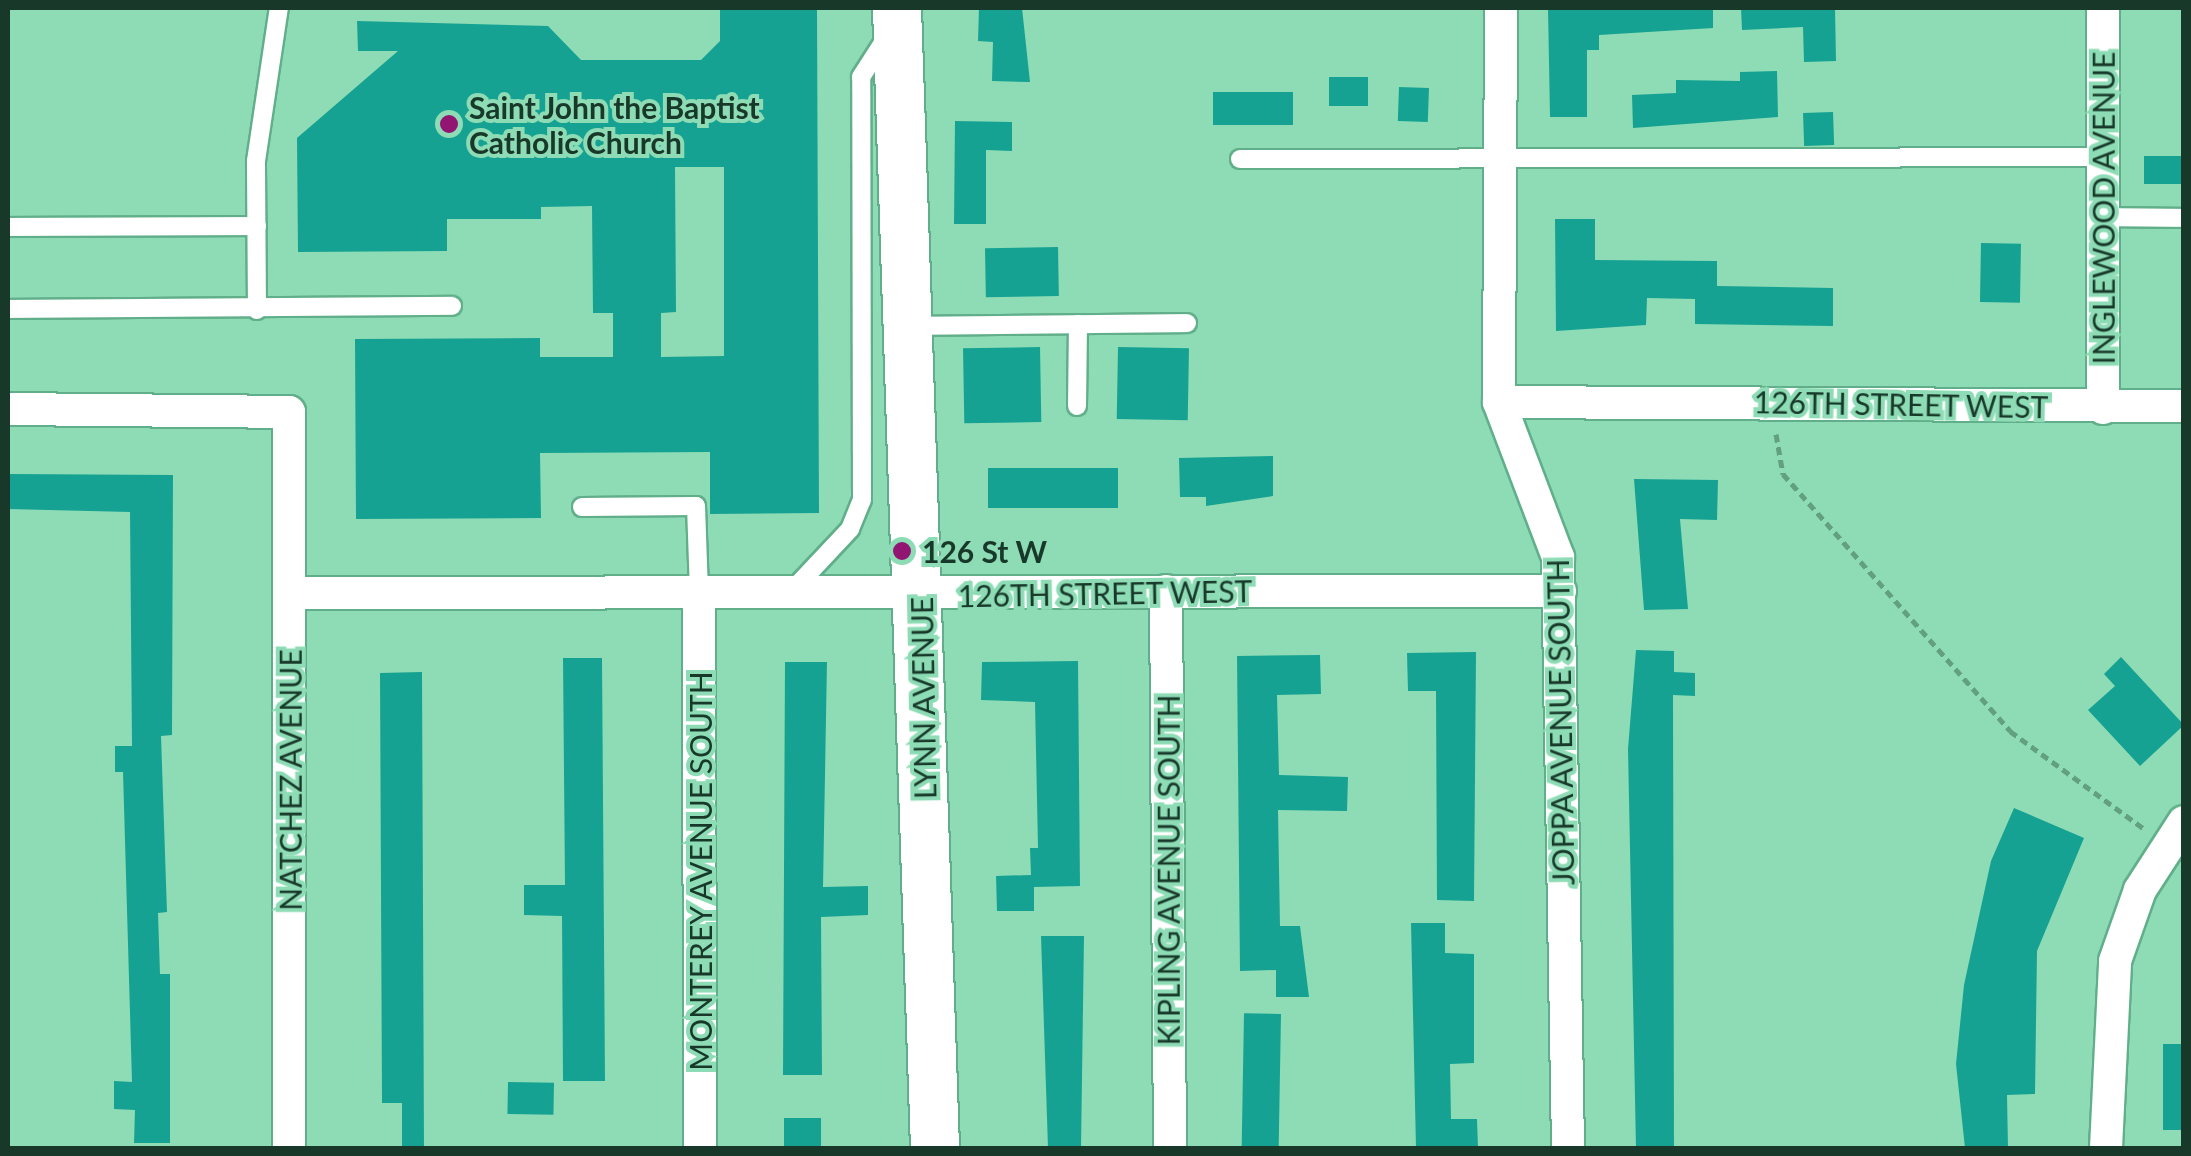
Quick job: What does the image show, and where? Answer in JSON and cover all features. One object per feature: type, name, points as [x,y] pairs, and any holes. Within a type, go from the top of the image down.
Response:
[{"type":"main road","name":"LYNN AVENUE","points":[[898,15],[920,594],[935,1148]]},
{"type":"street","name":"JOPPA AVENUE SOUTH","points":[[1501,8],[1499,402],[1523,482],[1551,522],[1560,591],[1568,1148]]},
{"type":"street","name":"INGLEWOOD AVENUE","points":[[2102,408],[2103,8]]},
{"type":"street","name":"126TH STREET WEST","points":[[1499,402],[2184,406]]},
{"type":"street","name":"NATCHEZ AVENUE","points":[[8,410],[289,412],[290,1148]]},
{"type":"street","name":"KIPLING AVENUE SOUTH","points":[[1166,591],[1170,1148]]},
{"type":"street","name":"126TH STREET WEST","points":[[290,593],[1560,591]]},
{"type":"street","name":"MONTEREY AVENUE SOUTH","points":[[700,594],[700,1148]]},
{"type":"street","points":[[2106,1148],[2115,961],[2174,833]]},
{"type":"lane","points":[[257,310],[256,160],[279,8]]},
{"type":"lane","points":[[790,594],[850,530],[862,500],[860,77],[898,15]]},
{"type":"lane","points":[[1240,159],[2104,157]]},
{"type":"lane","points":[[2103,216],[2184,218]]},
{"type":"lane","points":[[8,228],[256,226]]},
{"type":"lane","points":[[8,308],[257,310],[452,306]]},
{"type":"lane","points":[[911,326],[1187,323]]},
{"type":"lane","points":[[1077,406],[1078,324]]},
{"type":"lane","points":[[582,507],[696,506],[700,594]]},
{"type":"path","points":[[1776,401],[1776,461],[2010,731],[2174,833]]},
{"type":"building","points":[[720,8],[817,8],[819,513],[710,514],[710,452],[540,453],[541,518],[356,519],[355,339],[540,338],[540,357],[613,357],[613,313],[593,313],[592,206],[541,207],[541,219],[447,219],[447,251],[298,252],[297,138],[398,51],[358,51],[357,21],[548,26],[581,60],[701,60],[720,41]],"holes":[[[675,167],[724,167],[724,356],[661,357],[661,313],[676,312]]]},
{"type":"building","points":[[979,8],[1022,8],[1030,82],[992,81],[993,42],[978,41]]},
{"type":"building","points":[[1548,8],[1713,8],[1713,28],[1599,35],[1599,50],[1587,50],[1587,117],[1550,117]]},
{"type":"building","points":[[1741,8],[1835,8],[1836,61],[1804,62],[1803,27],[1742,30]]},
{"type":"building","points":[[1777,71],[1778,117],[1633,128],[1632,95],[1676,93],[1676,80],[1740,81],[1740,72]]},
{"type":"building","points":[[1329,77],[1368,77],[1368,106],[1329,106]]},
{"type":"building","points":[[1399,87],[1429,88],[1428,122],[1398,121]]},
{"type":"building","points":[[1213,92],[1293,92],[1293,125],[1213,125]]},
{"type":"building","points":[[1833,112],[1834,145],[1804,146],[1803,113]]},
{"type":"building","points":[[955,121],[1012,122],[1012,151],[986,150],[986,224],[954,224]]},
{"type":"building","points":[[2144,156],[2184,156],[2184,184],[2144,184]]},
{"type":"building","points":[[1555,219],[1595,219],[1595,260],[1717,261],[1717,286],[1833,288],[1833,326],[1695,324],[1695,299],[1647,298],[1646,325],[1556,331]]},
{"type":"building","points":[[1981,243],[2021,244],[2020,303],[1980,302]]},
{"type":"building","points":[[1058,247],[1059,296],[986,297],[985,248]]},
{"type":"building","points":[[1040,347],[1041,422],[964,423],[963,348]]},
{"type":"building","points":[[1118,347],[1189,348],[1188,420],[1117,419]]},
{"type":"building","points":[[1273,456],[1273,496],[1206,506],[1206,497],[1180,497],[1179,458]]},
{"type":"building","points":[[988,468],[1118,468],[1118,508],[988,508]]},
{"type":"building","points":[[8,474],[173,475],[172,735],[161,736],[167,912],[158,913],[160,974],[170,974],[170,1143],[134,1143],[135,1110],[114,1109],[114,1081],[132,1082],[123,772],[115,772],[115,746],[132,746],[130,512],[8,509]]},
{"type":"building","points":[[1634,479],[1718,480],[1717,520],[1680,519],[1688,609],[1644,610]]},
{"type":"building","points":[[1636,650],[1674,651],[1674,672],[1695,673],[1695,696],[1673,695],[1674,1148],[1636,1148],[1628,749]]},
{"type":"building","points":[[1476,652],[1474,901],[1437,900],[1436,691],[1408,691],[1407,653]]},
{"type":"building","points":[[1320,655],[1321,694],[1277,695],[1279,775],[1348,777],[1347,811],[1278,810],[1280,926],[1300,926],[1309,997],[1276,997],[1276,970],[1240,971],[1237,656]]},
{"type":"building","points":[[2121,657],[2184,725],[2140,766],[2088,710],[2115,686],[2104,674]]},
{"type":"building","points":[[563,658],[602,658],[605,1081],[563,1081],[562,916],[524,915],[524,885],[565,885]]},
{"type":"building","points":[[1078,661],[1080,886],[1034,887],[1034,911],[997,911],[996,876],[1031,875],[1030,848],[1038,848],[1035,702],[981,700],[982,662]]},
{"type":"building","points":[[785,662],[827,662],[823,887],[868,886],[868,915],[821,917],[822,1075],[783,1075]]},
{"type":"building","points":[[422,672],[424,1148],[402,1148],[402,1103],[382,1103],[380,673]]},
{"type":"building","points":[[2014,808],[2084,838],[2037,951],[2035,1094],[2007,1095],[2008,1148],[1965,1148],[1956,1064],[1964,985],[1991,861]]},
{"type":"building","points":[[1411,923],[1445,923],[1445,953],[1474,954],[1474,1063],[1450,1064],[1451,1119],[1477,1119],[1478,1148],[1416,1148]]},
{"type":"building","points":[[1041,936],[1084,936],[1081,1148],[1048,1148]]},
{"type":"building","points":[[1244,1013],[1281,1014],[1279,1148],[1242,1147]]},
{"type":"building","points":[[2163,1044],[2184,1044],[2184,1130],[2163,1130]]},
{"type":"building","points":[[508,1082],[554,1083],[553,1115],[507,1114]]},
{"type":"building","points":[[784,1118],[821,1118],[821,1148],[784,1148]]},
{"type":"place","name":"Saint John the Baptist Catholic Church","points":[[449,124]]},
{"type":"place","name":"126 St W","points":[[902,551]]}]
